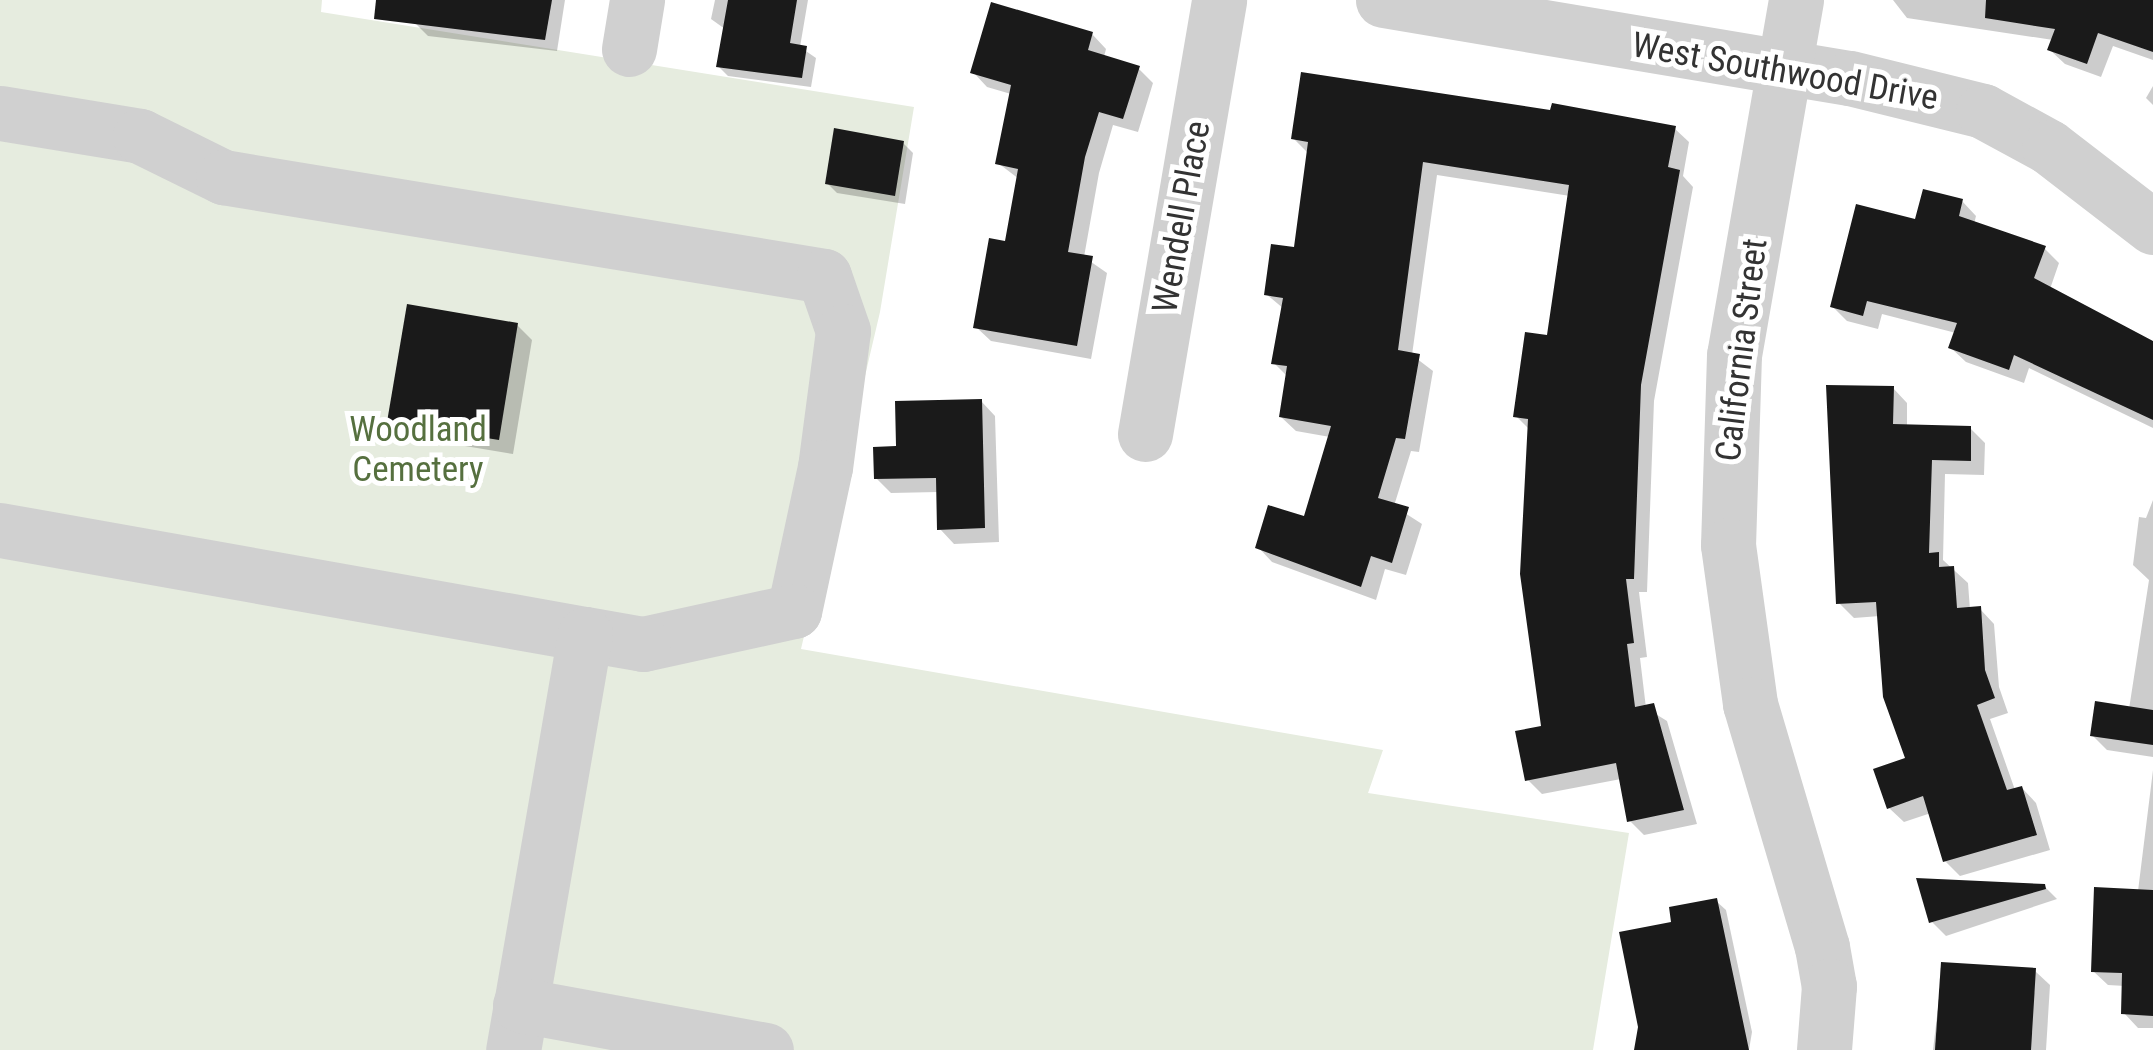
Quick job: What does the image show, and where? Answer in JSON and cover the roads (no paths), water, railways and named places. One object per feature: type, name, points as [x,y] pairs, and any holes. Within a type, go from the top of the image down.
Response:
[{"type":"street","name":"Wendell Place","points":[[1145,434],[1220,0]]},
{"type":"street","name":"West Southwood Drive","points":[[1383,0],[1893,86],[1983,110],[2049,148],[2153,227]]},
{"type":"street","name":"California Street","points":[[1796,0],[1728,410],[1728,545],[1750,704],[1822,947],[1828,986],[1824,1050]]},
{"type":"street","points":[[0,113],[140,136],[224,177],[824,276],[843,330],[825,468],[794,611],[643,644],[0,530]]},
{"type":"street","points":[[586,634],[516,1028],[766,1050]]},
{"type":"park label","name":"Woodland Cemetery","points":[[418,450]]}]
